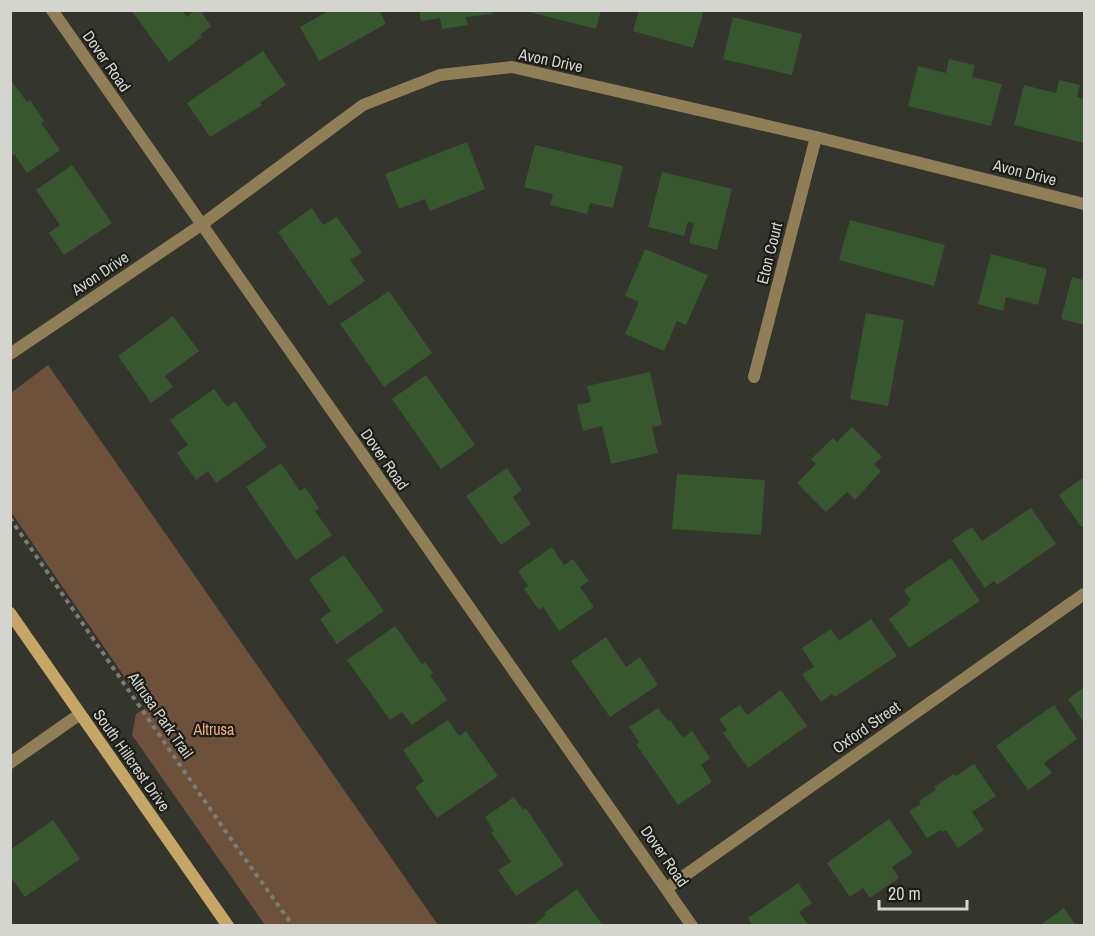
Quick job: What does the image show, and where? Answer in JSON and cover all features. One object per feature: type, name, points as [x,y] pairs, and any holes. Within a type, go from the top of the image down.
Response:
[{"type":"street","name":"Dover Road","points":[[52,10],[692,926]]},
{"type":"street","name":"Avon Drive","points":[[10,354],[201,225],[363,105],[440,75],[512,68],[816,137],[1084,204]]},
{"type":"street","name":"Eton Court","points":[[754,377],[816,137]]},
{"type":"street","name":"Oxford Street","points":[[667,888],[1084,594]]},
{"type":"street","name":"South Hillcrest Drive","points":[[10,613],[228,926]]},
{"type":"street","points":[[10,763],[80,714]]},
{"type":"path","name":"Altrusa Park Trail","points":[[10,518],[293,926]]},
{"type":"green space","name":"Altrusa","points":[[48,365],[438,925],[265,925],[132,735],[136,714],[146,708],[11,512],[11,393]]},
{"type":"building","points":[[131,10],[182,10],[187,17],[195,10],[200,10],[211,26],[200,35],[202,37],[169,62]]},
{"type":"building","points":[[330,10],[379,10],[386,24],[319,61],[300,27]]},
{"type":"building","points":[[419,10],[492,10],[492,14],[466,17],[468,25],[442,29],[440,18],[421,21]]},
{"type":"building","points":[[522,10],[601,10],[596,29]]},
{"type":"building","points":[[639,10],[704,10],[693,48],[633,31]]},
{"type":"building","points":[[733,17],[802,34],[792,75],[723,59]]},
{"type":"building","points":[[263,51],[286,85],[260,103],[262,105],[210,137],[187,103]]},
{"type":"building","points":[[949,59],[975,65],[972,77],[1002,84],[991,126],[908,106],[918,66],[946,73]]},
{"type":"building","points":[[10,79],[27,102],[30,100],[44,121],[41,123],[60,150],[27,173],[14,154],[10,157]]},
{"type":"building","points":[[1059,80],[1080,85],[1077,97],[1084,99],[1084,143],[1014,125],[1024,85],[1056,93]]},
{"type":"building","points":[[467,142],[485,189],[430,211],[425,199],[399,209],[385,174]]},
{"type":"building","points":[[535,145],[623,166],[613,208],[590,203],[587,214],[550,205],[553,194],[524,187]]},
{"type":"building","points":[[72,165],[112,223],[64,255],[49,233],[60,225],[36,190]]},
{"type":"building","points":[[662,172],[732,189],[717,250],[689,243],[694,223],[688,222],[684,236],[648,227]]},
{"type":"building","points":[[312,208],[323,225],[337,217],[362,253],[350,260],[365,281],[329,306],[278,232]]},
{"type":"building","points":[[850,220],[945,245],[934,286],[839,260]]},
{"type":"building","points":[[645,249],[708,275],[686,325],[677,321],[664,351],[625,334],[639,302],[625,296]]},
{"type":"building","points":[[991,254],[1047,269],[1038,305],[1006,297],[1003,311],[978,304]]},
{"type":"building","points":[[1072,277],[1084,280],[1084,325],[1061,319]]},
{"type":"building","points":[[389,291],[432,353],[384,387],[340,324]]},
{"type":"building","points":[[866,313],[904,320],[888,406],[850,399]]},
{"type":"building","points":[[173,316],[199,351],[165,376],[173,387],[151,403],[118,356]]},
{"type":"building","points":[[650,372],[662,425],[652,427],[658,453],[611,464],[602,426],[583,431],[577,405],[591,402],[587,386]]},
{"type":"building","points":[[426,375],[475,445],[441,469],[392,399]]},
{"type":"building","points":[[214,389],[227,407],[235,401],[267,447],[216,483],[208,471],[196,480],[177,453],[188,445],[170,420]]},
{"type":"building","points":[[852,427],[882,457],[874,464],[881,471],[855,500],[847,492],[826,512],[797,483],[816,464],[811,459],[833,438],[837,442]]},
{"type":"building","points":[[281,463],[300,491],[305,487],[319,508],[315,511],[332,535],[296,560],[246,487]]},
{"type":"building","points":[[507,468],[522,490],[513,497],[531,524],[501,545],[466,496]]},
{"type":"building","points":[[677,474],[765,480],[761,535],[672,529]]},
{"type":"building","points":[[1084,477],[1084,525],[1081,527],[1059,495]]},
{"type":"building","points":[[1031,508],[1056,544],[997,585],[994,581],[985,588],[952,540],[972,527],[982,541]]},
{"type":"building","points":[[552,547],[564,565],[573,559],[589,581],[580,587],[594,607],[559,631],[543,607],[539,610],[524,589],[528,586],[518,571]]},
{"type":"building","points":[[344,555],[384,611],[337,644],[320,619],[331,611],[309,579]]},
{"type":"building","points":[[951,558],[980,601],[909,648],[889,619],[909,604],[911,600],[904,590]]},
{"type":"building","points":[[871,619],[897,656],[835,697],[832,694],[821,702],[802,674],[814,667],[802,648],[831,629],[839,641]]},
{"type":"building","points":[[395,626],[422,664],[425,662],[433,673],[430,675],[447,700],[412,725],[402,712],[390,720],[347,660]]},
{"type":"building","points":[[606,637],[626,667],[640,657],[658,685],[610,717],[571,661]]},
{"type":"building","points":[[1084,687],[1084,723],[1068,699]]},
{"type":"building","points":[[781,690],[807,726],[748,768],[723,733],[727,730],[719,719],[740,705],[747,715]]},
{"type":"building","points":[[1054,705],[1077,739],[1044,763],[1052,773],[1028,790],[996,746]]},
{"type":"building","points":[[658,708],[683,738],[692,731],[710,758],[701,765],[712,782],[678,805],[636,744],[639,742],[629,727]]},
{"type":"building","points":[[448,720],[459,736],[466,731],[498,776],[437,818],[415,787],[424,781],[403,750]]},
{"type":"building","points":[[974,764],[996,796],[972,812],[984,830],[958,848],[946,830],[942,832],[941,830],[927,838],[909,811],[921,804],[919,801],[936,790],[934,787]]},
{"type":"building","points":[[514,797],[523,810],[526,808],[564,865],[516,896],[498,870],[511,862],[491,832],[494,831],[485,817]]},
{"type":"building","points":[[889,819],[913,853],[892,867],[899,878],[870,898],[863,888],[850,897],[827,863]]},
{"type":"building","points":[[53,820],[80,859],[25,897],[10,876],[10,850]]},
{"type":"building","points":[[798,883],[812,903],[799,912],[809,926],[753,926],[748,918]]},
{"type":"building","points":[[577,889],[603,926],[535,926],[534,924],[546,915],[544,913]]},
{"type":"building","points":[[1064,908],[1076,926],[1039,926]]}]
